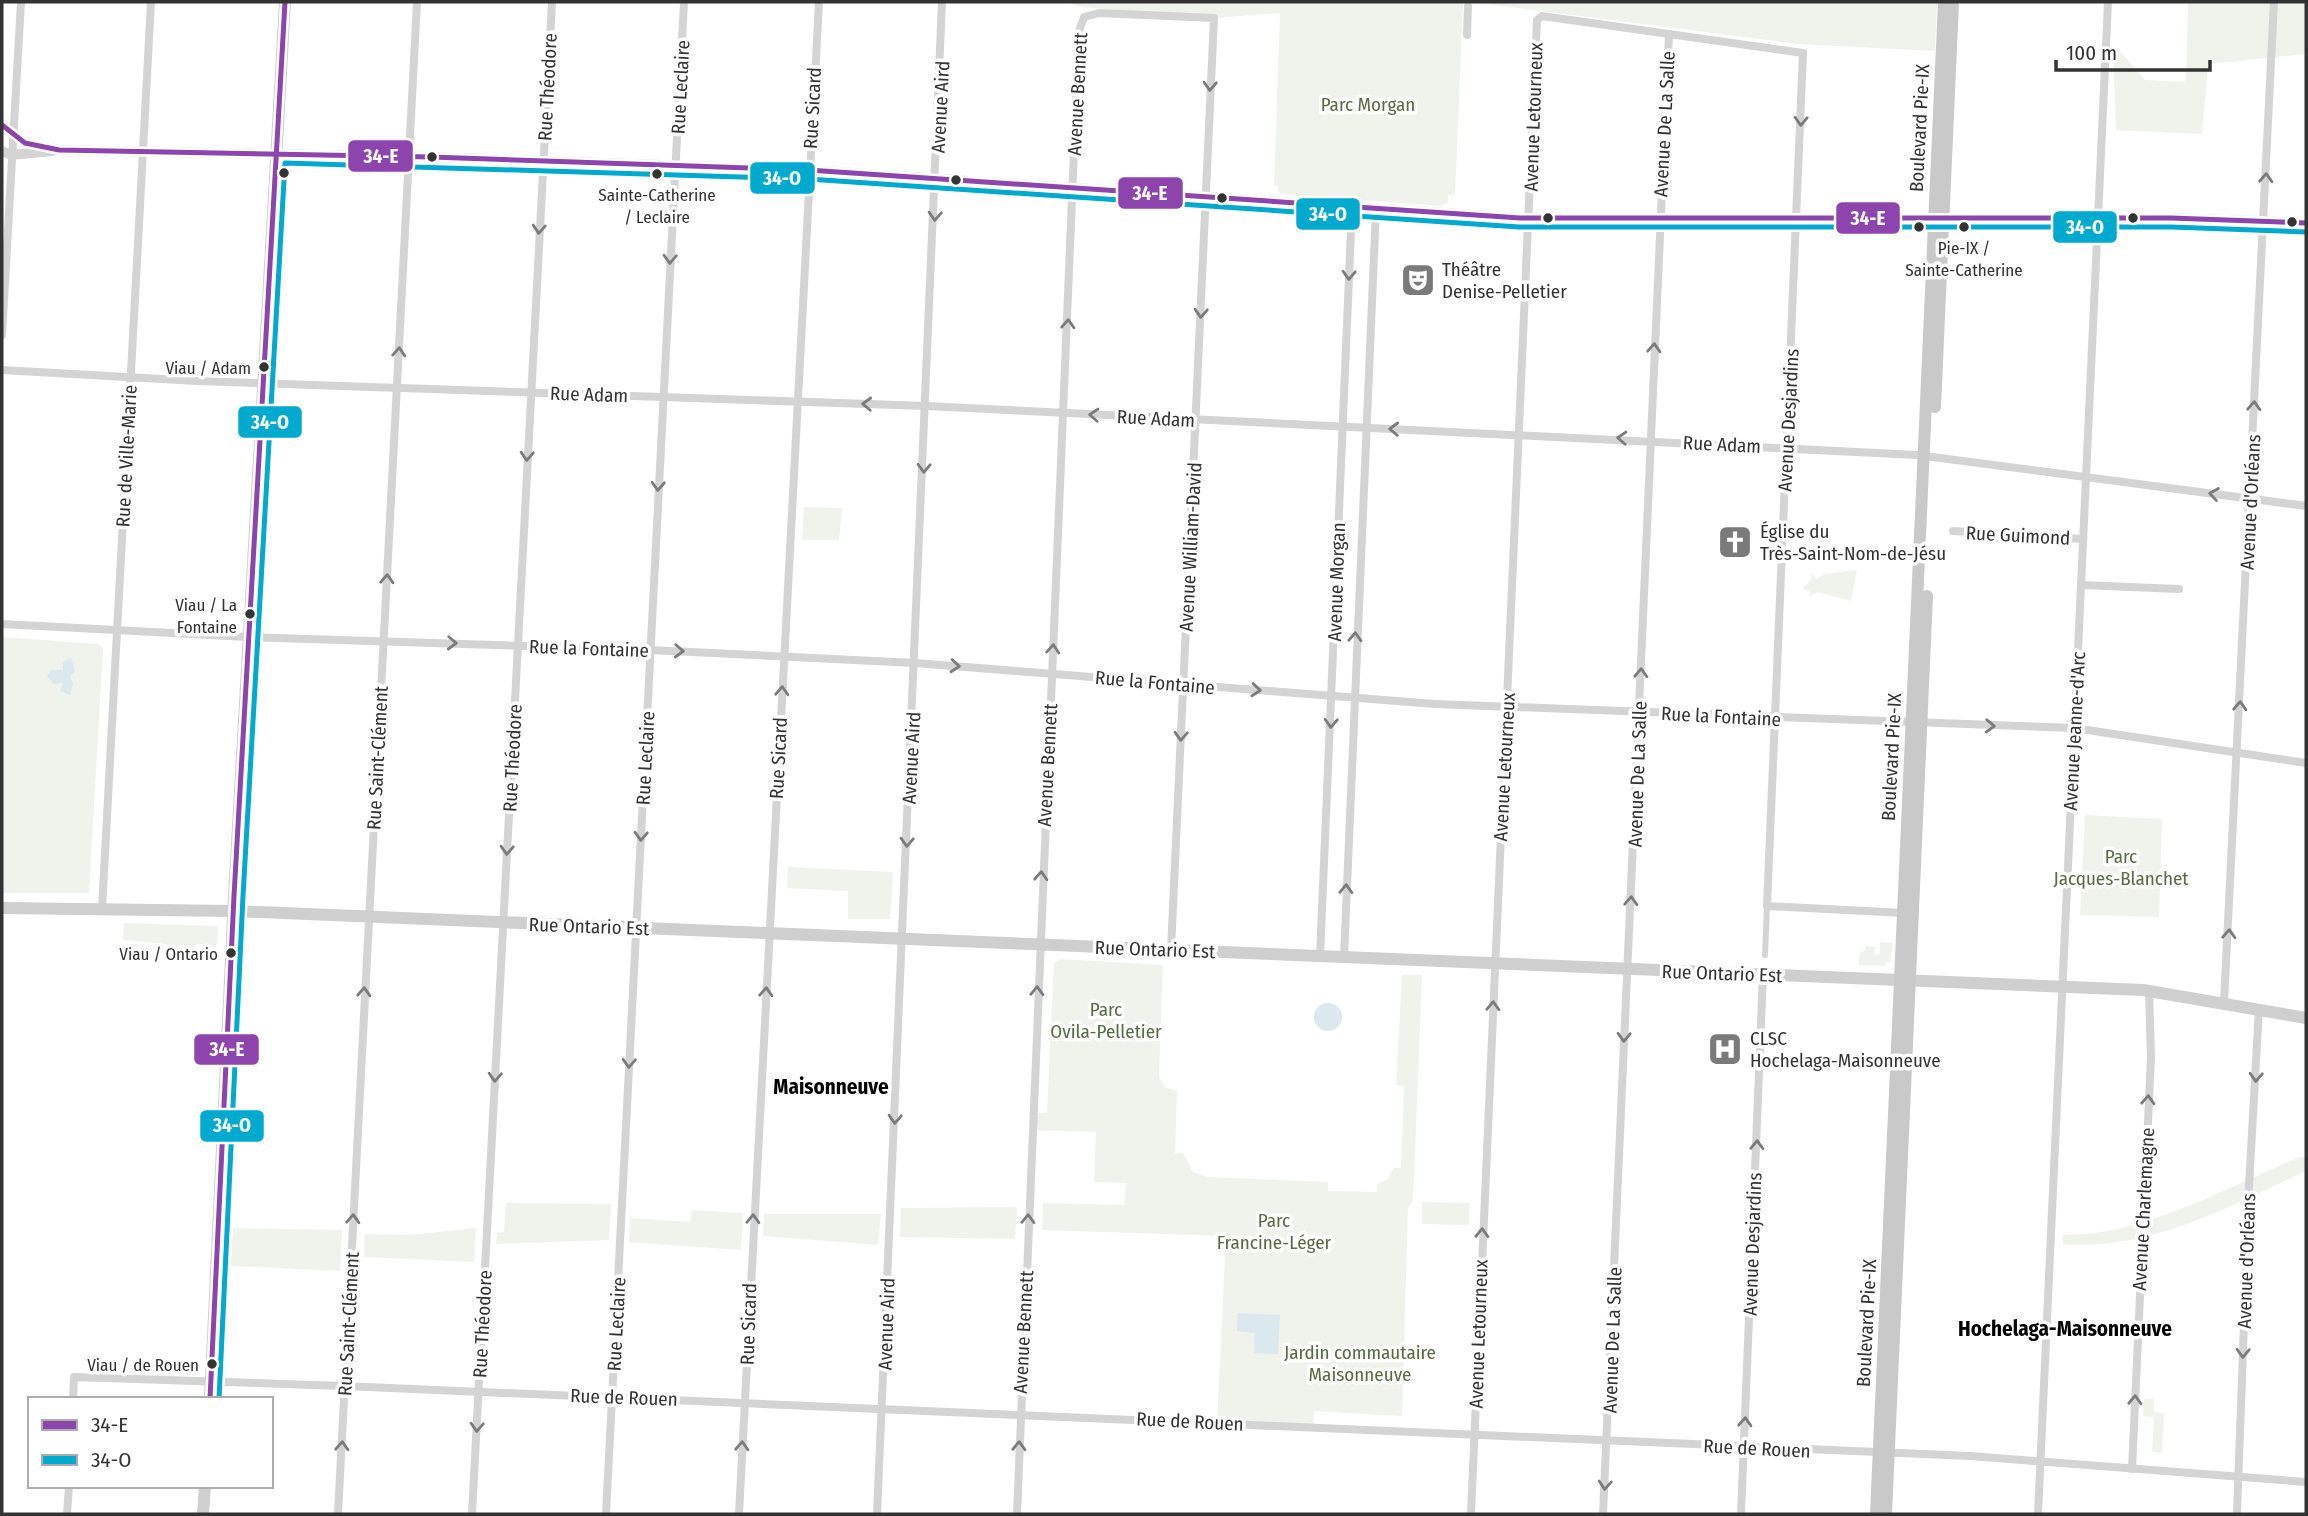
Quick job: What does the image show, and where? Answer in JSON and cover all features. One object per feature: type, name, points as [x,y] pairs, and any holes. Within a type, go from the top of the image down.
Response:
[{"type":"main road","points":[[209,1397],[233,911],[285,2]]},
{"type":"main road","name":"Boulevard Pie-IX","points":[[1906,980],[1904,913],[1929,530],[1928,456],[1936,391],[1944,2]]},
{"type":"main road","name":"Boulevard Pie-IX","points":[[1886,1514],[1884,1453],[1928,456],[1953,2]]},
{"type":"main road","name":"Rue Ontario Est","points":[[2,908],[368,916],[2149,990],[2306,1017]]},
{"type":"main road","name":"Boulevard Pie-IX","points":[[1876,1514],[1884,1453]]},
{"type":"main road","points":[[203,1514],[205,1488]]},
{"type":"street","points":[[2,335],[7,153],[15,138],[21,2]]},
{"type":"street","name":"Rue de Ville-Marie","points":[[102,909],[151,2]]},
{"type":"street","name":"Rue Saint-Clément","points":[[338,1514],[417,2]]},
{"type":"street","name":"Rue Théodore","points":[[472,1514],[529,392],[552,2]]},
{"type":"street","name":"Rue Leclaire","points":[[606,1514],[684,2]]},
{"type":"street","name":"Rue Sicard","points":[[738,1514],[819,2]]},
{"type":"street","name":"Avenue Aird","points":[[877,1514],[942,2]]},
{"type":"street","name":"Avenue Jeanne-d'Arc","points":[[2041,1460],[2108,2]]},
{"type":"street","name":"Avenue d'Orléans","points":[[2224,1002],[2274,2]]},
{"type":"street","points":[[1466,35],[1468,6]]},
{"type":"street","name":"Avenue Bennett","points":[[1017,1514],[1038,945],[1079,31],[1084,17],[1099,13],[1214,18]]},
{"type":"street","name":"Avenue Letourneux","points":[[1471,1514],[1537,20],[1542,16],[1669,34]]},
{"type":"street","name":"Avenue William-David","points":[[1171,950],[1214,18]]},
{"type":"street","name":"Avenue Desjardins","points":[[1669,34],[1803,53],[1765,955]]},
{"type":"street","name":"Avenue De La Salle","points":[[1603,1514],[1669,34]]},
{"type":"street","points":[[2,125],[15,138],[59,150]]},
{"type":"street","points":[[7,153],[59,150],[410,156],[808,170],[1529,217],[2098,219],[2306,223]]},
{"type":"street","name":"Avenue Morgan","points":[[1320,956],[1352,207]]},
{"type":"street","name":"Avenue Morgan","points":[[1344,957],[1364,428],[1376,209]]},
{"type":"street","name":"Rue Adam","points":[[2,370],[396,388],[926,406],[1788,447],[1928,456],[2306,506]]},
{"type":"street","name":"Rue Guimond","points":[[1953,531],[2083,539]]},
{"type":"street","points":[[2081,585],[2179,589]]},
{"type":"street","name":"Rue la Fontaine","points":[[2,624],[248,637],[783,656],[1052,673],[1353,699],[1776,720],[2074,729],[2306,762]]},
{"type":"street","points":[[1767,906],[1904,913]]},
{"type":"street","name":"Avenue Desjardins","points":[[1741,1514],[1763,974]]},
{"type":"street","name":"Avenue Charlemagne","points":[[2132,1469],[2151,1057],[2149,990]]},
{"type":"street","name":"Avenue d'Orléans","points":[[2237,1514],[2249,1186],[2259,1008]]},
{"type":"street","name":"Rue de Rouen","points":[[73,1397],[74,1377],[612,1396],[2041,1460],[2306,1482]]},
{"type":"street","points":[[2038,1514],[2041,1460]]},
{"type":"street","points":[[67,1514],[69,1488]]},
{"type":"green space","name":"Parc Morgan","points":[[1064,2],[1463,2],[1455,195],[1448,195],[1448,203],[1440,206],[1282,194],[1278,191],[1278,186],[1274,186],[1280,13],[1214,18],[1081,7]]},
{"type":"green space","points":[[1471,2],[1937,2],[1935,51],[1797,44]]},
{"type":"green space","points":[[2188,2],[2306,2],[2306,54],[2208,64],[2202,134],[2116,130],[2113,49],[2120,51],[2145,80],[2186,82]]},
{"type":"green space","points":[[804,507],[842,508],[839,540],[802,540]]},
{"type":"green space","points":[[1857,570],[1851,601],[1818,592],[1810,597],[1810,592],[1803,588],[1811,580],[1812,573],[1816,579],[1825,574]]},
{"type":"green space","points":[[2,637],[98,644],[103,648],[89,893],[2,893]]},
{"type":"green space","name":"Parc Jacques-Blanchet","points":[[2085,815],[2162,819],[2159,917],[2080,915]]},
{"type":"green space","points":[[788,867],[893,872],[890,919],[848,919],[848,891],[787,888]]},
{"type":"green space","points":[[124,923],[218,926],[217,945],[196,944],[195,947],[123,940]]},
{"type":"green space","points":[[1880,942],[1893,943],[1890,962],[1886,962],[1885,966],[1858,965],[1861,951],[1864,952],[1866,946],[1875,947],[1874,954],[1880,955]]},
{"type":"green space","points":[[1060,959],[1163,965],[1159,1077],[1165,1087],[1177,1091],[1175,1153],[1183,1153],[1193,1172],[1208,1177],[1328,1182],[1328,1191],[1377,1192],[1377,1184],[1388,1179],[1393,1168],[1401,1168],[1404,1086],[1396,1085],[1402,975],[1422,975],[1413,1201],[1408,1208],[1402,1416],[1314,1411],[1313,1428],[1217,1423],[1226,1236],[1042,1230],[1043,1203],[1124,1205],[1126,1183],[1094,1182],[1096,1132],[1031,1130],[1032,1113],[1047,1113],[1054,963]]},
{"type":"green space","points":[[2300,1157],[2306,1158],[2306,1171],[2188,1223],[2127,1240],[2063,1244],[2063,1235],[2094,1233],[2155,1218]]},
{"type":"green space","points":[[1422,1202],[1469,1203],[1469,1225],[1422,1224]]},
{"type":"green space","points":[[506,1203],[611,1204],[609,1240],[496,1244],[497,1233],[504,1232]]},
{"type":"green space","points":[[1017,1207],[1015,1239],[900,1237],[901,1208]]},
{"type":"green space","points":[[692,1210],[743,1213],[741,1250],[629,1242],[630,1218],[690,1222]]},
{"type":"green space","points":[[764,1214],[881,1214],[878,1245],[763,1236]]},
{"type":"green space","points":[[233,1228],[342,1230],[340,1271],[231,1266]]},
{"type":"green space","points":[[476,1228],[474,1262],[364,1257],[365,1234],[410,1235]]},
{"type":"green space","points":[[2144,1399],[2154,1399],[2154,1412],[2164,1413],[2162,1453],[2152,1452],[2154,1417],[2143,1416]]},
{"type":"shaded area","points":[[71,658],[75,671],[70,677],[73,684],[70,695],[60,691],[63,683],[54,684],[47,676],[52,670],[63,670],[63,662]]},
{"type":"shaded area","points":[[1328,1003],[1338,1007],[1342,1017],[1338,1027],[1328,1031],[1318,1027],[1314,1017],[1318,1007]]},
{"type":"shaded area","points":[[1238,1313],[1280,1315],[1278,1354],[1254,1353],[1255,1333],[1237,1331]]},
{"type":"transit line","name":"34-E","points":[[210,1397],[234,896],[285,2]]},
{"type":"transit line","name":"34-E","points":[[2,125],[25,143],[59,150],[431,157],[808,170],[1520,218],[2171,218],[2306,223]]},
{"type":"transit line","name":"34-O","points":[[219,1397],[243,896],[285,163],[808,179],[1519,227],[2171,227],[2306,232]]},
{"type":"place","name":"Sainte-Catherine / Leclaire","points":[[657,174]]},
{"type":"place","name":"Pie-IX / Sainte-Catherine","points":[[1964,227]]},
{"type":"place","name":"Théâtre Denise-Pelletier","points":[[1418,280]]},
{"type":"place","name":"Viau / Adam","points":[[264,367]]},
{"type":"place","name":"Église du Très-Saint-Nom-de-Jésu","points":[[1735,542]]},
{"type":"place","name":"Viau / La Fontaine","points":[[250,614]]},
{"type":"place","name":"Viau / Ontario","points":[[231,953]]},
{"type":"place","name":"CLSC Hochelaga-Maisonneuve","points":[[1725,1049]]},
{"type":"place","name":"Viau / de Rouen","points":[[212,1364]]},
{"type":"district","name":"Maisonneuve","points":[[831,1087]]},
{"type":"district","name":"Hochelaga-Maisonneuve","points":[[2065,1329]]},
{"type":"park label","name":"Parc Ovila-Pelletier","points":[[1106,1020]]},
{"type":"park label","name":"Parc Francine-Léger","points":[[1274,1231]]},
{"type":"park label","name":"Jardin commautaire Maisonneuve","points":[[1360,1363]]}]
